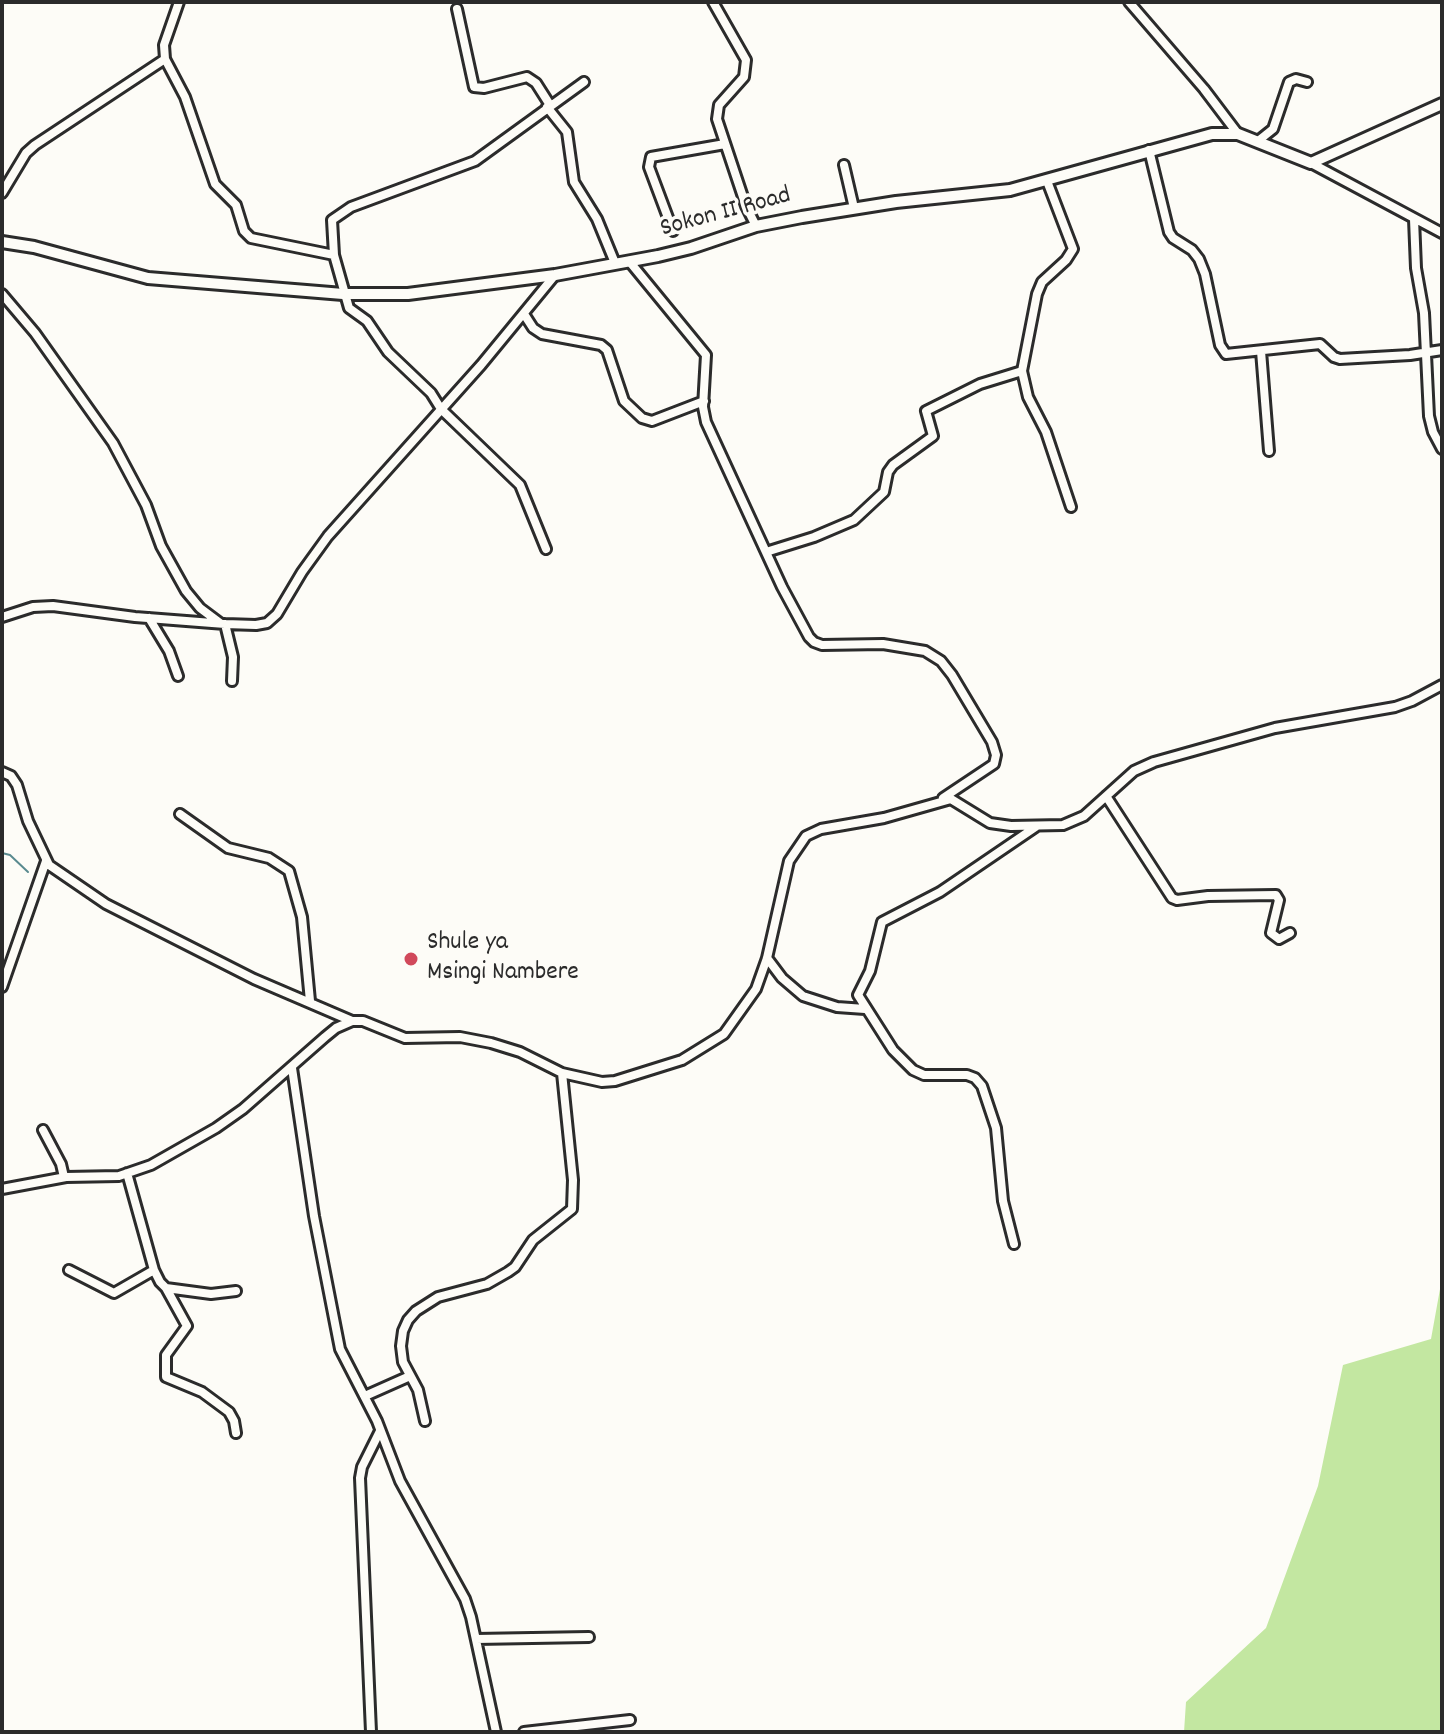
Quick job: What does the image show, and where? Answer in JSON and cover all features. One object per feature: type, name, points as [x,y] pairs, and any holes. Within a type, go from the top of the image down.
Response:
[{"type":"street","points":[[179,2],[167,31],[165,59],[185,97],[211,177],[238,208],[247,235],[256,241],[334,255]]},
{"type":"street","points":[[713,2],[746,60],[744,77],[717,110],[725,144],[756,226]]},
{"type":"street","points":[[1129,2],[1204,89],[1238,134]]},
{"type":"street","points":[[457,9],[474,87],[484,88],[527,77],[536,83],[567,132],[574,182],[597,219],[615,263]]},
{"type":"street","points":[[2,193],[26,153],[35,145],[165,59]]},
{"type":"street","points":[[1258,141],[1273,129],[1289,82],[1296,79],[1307,82]]},
{"type":"street","points":[[546,549],[520,485],[441,409],[431,393],[388,352],[370,324],[349,308],[334,255],[332,220],[351,207],[475,161],[584,82]]},
{"type":"street","points":[[1311,163],[1442,104]]},
{"type":"street","name":"Sokon II Road","points":[[2,242],[34,247],[148,278],[343,294],[408,294],[555,275],[629,261],[691,248],[756,226],[854,208],[985,194],[1047,181],[1212,134],[1238,134],[1311,163]]},
{"type":"street","points":[[673,231],[649,167],[651,157],[725,144]]},
{"type":"street","points":[[1149,150],[1170,234],[1196,254],[1202,265],[1221,349],[1229,355],[1320,344],[1340,359],[1425,354],[1442,350]]},
{"type":"street","points":[[1311,163],[1442,233]]},
{"type":"street","points":[[844,165],[854,208]]},
{"type":"street","points":[[1047,181],[1073,249],[1066,260],[1042,282],[1022,371],[1028,397],[1046,432],[1071,507]]},
{"type":"street","points":[[1414,219],[1416,268],[1424,306],[1429,416],[1442,449]]},
{"type":"street","points":[[2,1176],[4,1189],[64,1177],[110,1177],[151,1165],[243,1109],[336,1028],[352,1021],[363,1021],[405,1038],[460,1037],[491,1043],[520,1052],[562,1073],[602,1082],[615,1081],[682,1060],[724,1034],[756,989],[767,958],[789,861],[806,836],[821,829],[884,818],[940,800],[996,760],[992,742],[941,661],[917,648],[883,644],[822,645],[814,642],[800,622],[706,422],[706,355],[629,261]]},
{"type":"street","points":[[2,617],[33,607],[53,606],[223,624],[256,625],[272,620],[328,536],[555,275]]},
{"type":"street","points":[[2,294],[35,333],[113,443],[146,505],[161,546],[193,601],[223,624],[233,657],[232,681]]},
{"type":"street","points":[[524,314],[533,328],[542,334],[601,345],[607,350],[624,401],[642,418],[652,421],[704,401]]},
{"type":"street","points":[[1261,351],[1269,451]]},
{"type":"street","points":[[766,552],[854,520],[884,492],[888,472],[893,465],[933,436],[925,414],[929,408],[980,384],[1022,371]]},
{"type":"street","points":[[149,618],[169,651],[178,676]]},
{"type":"street","points":[[940,800],[957,800],[990,823],[1011,826],[1070,824],[1084,816],[1134,771],[1154,762],[1275,728],[1395,707],[1442,685]]},
{"type":"street","points":[[2,772],[11,776],[17,785],[46,861],[106,904],[254,979],[352,1021]]},
{"type":"street","points":[[1106,796],[1172,898],[1276,895],[1279,900],[1271,933],[1279,939],[1290,933]]},
{"type":"street","points":[[180,814],[228,848],[269,858],[289,871],[302,917],[310,1001]]},
{"type":"street","points":[[1014,1244],[1003,1201],[996,1128],[982,1086],[967,1075],[917,1073],[893,1050],[858,995],[870,971],[882,922],[940,892],[1038,826]]},
{"type":"street","points":[[2,987],[46,861]]},
{"type":"street","points":[[767,958],[782,978],[803,996],[837,1007],[865,1009]]},
{"type":"street","points":[[292,1068],[316,1227],[340,1349],[365,1396],[400,1481],[465,1599],[496,1732]]},
{"type":"street","points":[[425,1421],[418,1390],[403,1362],[401,1346],[403,1331],[416,1311],[444,1295],[487,1284],[508,1272],[533,1240],[572,1209],[573,1180],[562,1073]]},
{"type":"street","points":[[43,1130],[61,1164],[64,1177]]},
{"type":"street","points":[[127,1173],[154,1270],[187,1326],[166,1355],[166,1377],[202,1392],[229,1412],[236,1433]]},
{"type":"street","points":[[69,1270],[114,1293],[154,1270]]},
{"type":"street","points":[[166,1288],[211,1294],[236,1291]]},
{"type":"street","points":[[365,1396],[410,1376]]},
{"type":"street","points":[[371,1732],[360,1478],[362,1467],[380,1431]]},
{"type":"street","points":[[476,1639],[589,1637]]},
{"type":"street","points":[[524,1732],[630,1720]]},
{"type":"green space","points":[[1442,1278],[1442,1732],[1184,1732],[1186,1702],[1266,1628],[1318,1486],[1343,1365],[1431,1339]]},
{"type":"waterway","points":[[2,853],[10,855],[28,872]]},
{"type":"place","name":"Shule ya Msingi Nambere","points":[[411,959]]}]
